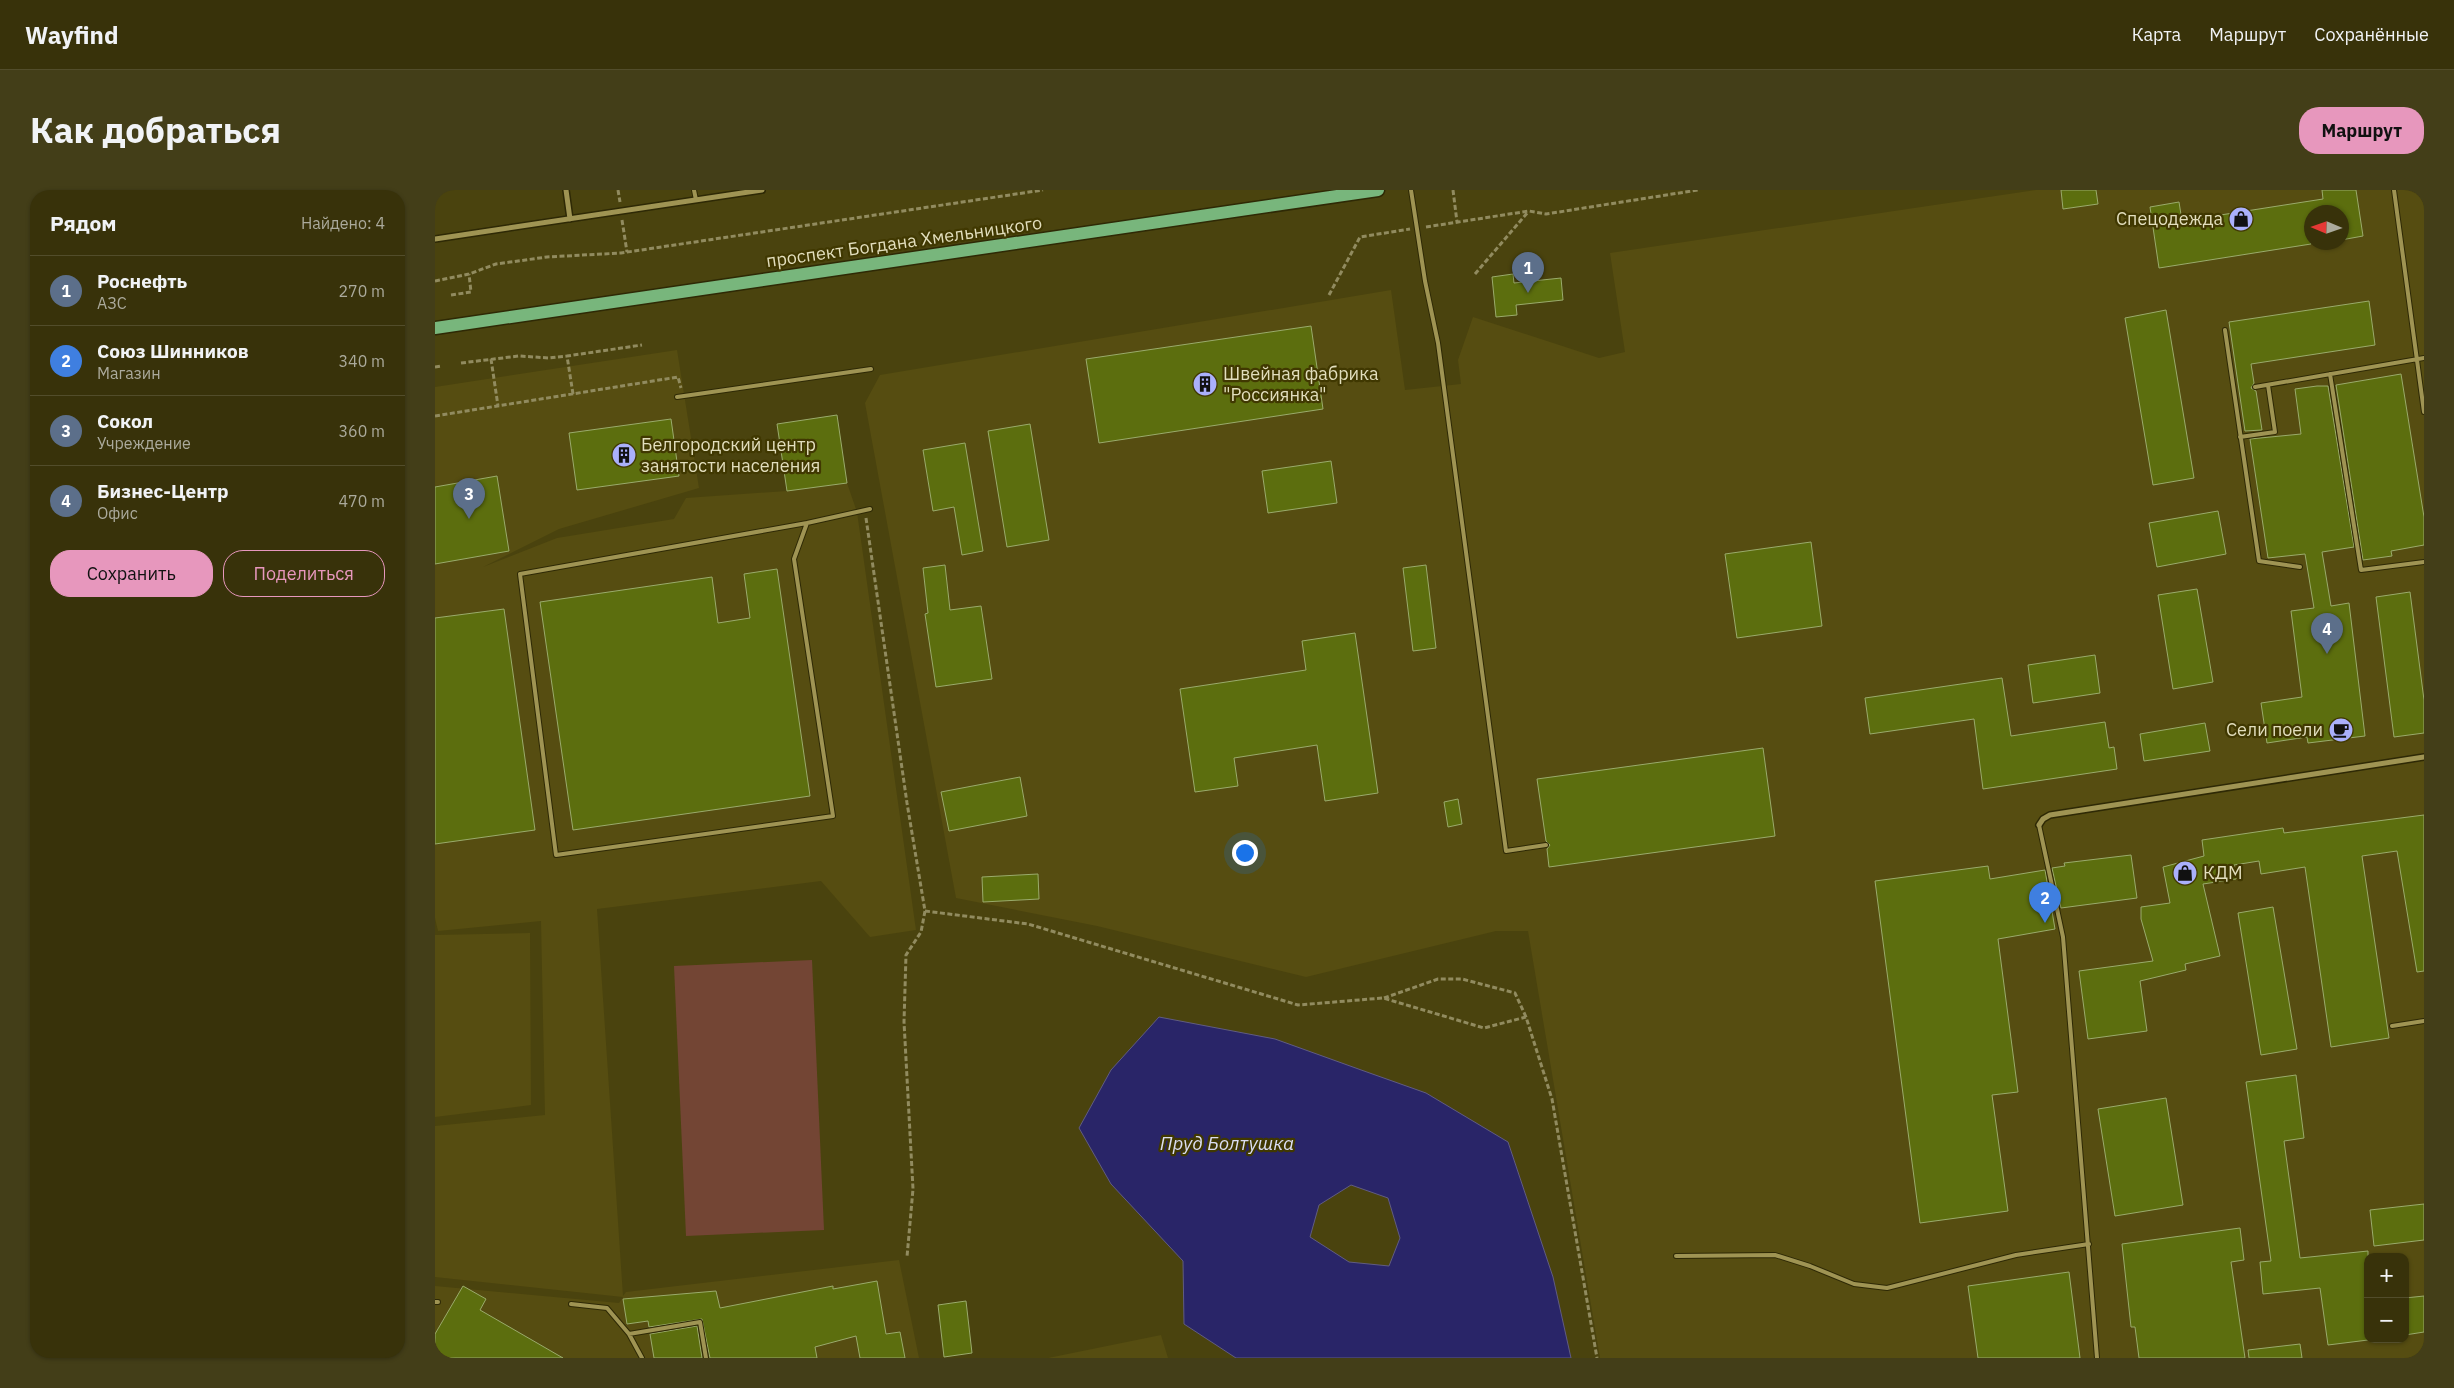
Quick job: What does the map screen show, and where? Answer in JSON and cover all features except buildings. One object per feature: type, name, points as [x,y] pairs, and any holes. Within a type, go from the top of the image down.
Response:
[{"type":"main road","name":"проспект Богдана Хмельницкого","points":[[435,328],[1378,190]]},
{"type":"street","points":[[566,190],[570,219]]},
{"type":"street","points":[[435,239],[762,190]]},
{"type":"street","points":[[2039,825],[2043,819],[2050,815],[2424,758]]},
{"type":"lane","points":[[694,190],[696,200]]},
{"type":"lane","points":[[1411,190],[1438,343],[1506,850],[1546,845]]},
{"type":"lane","points":[[2393,190],[2415,360],[2424,412]]},
{"type":"lane","points":[[2225,330],[2259,560],[2300,567]]},
{"type":"lane","points":[[2255,387],[2424,358]]},
{"type":"lane","points":[[680,397],[871,368]]},
{"type":"lane","points":[[2329,374],[2361,570],[2424,562]]},
{"type":"lane","points":[[2240,437],[2275,432],[2268,385]]},
{"type":"lane","points":[[2233,391],[2238,390]]},
{"type":"lane","points":[[807,523],[794,559],[833,816],[556,855],[520,574],[807,523],[870,509]]},
{"type":"lane","points":[[2039,825],[2063,937],[2097,1358]]},
{"type":"lane","points":[[2392,1026],[2424,1021]]},
{"type":"lane","points":[[1676,1256],[1775,1255],[1810,1266],[1855,1284],[1887,1288],[2016,1255],[2089,1244]]},
{"type":"lane","points":[[571,1304],[607,1308],[629,1334],[642,1358]]},
{"type":"lane","points":[[629,1334],[700,1322],[706,1358]]},
{"type":"path","points":[[435,281],[469,274],[496,264],[547,257],[621,253],[1043,190]]},
{"type":"path","points":[[1453,190],[1457,222]]},
{"type":"path","points":[[1329,295],[1359,237],[1529,211],[1546,214],[1699,190]]},
{"type":"path","points":[[1475,274],[1529,211]]},
{"type":"path","points":[[451,295],[471,292],[469,274]]},
{"type":"path","points":[[461,362],[519,356],[549,358],[642,345]]},
{"type":"path","points":[[567,356],[573,394]]},
{"type":"path","points":[[491,359],[498,406]]},
{"type":"path","points":[[435,367],[442,366]]},
{"type":"path","points":[[435,416],[678,377],[680,397]]},
{"type":"path","points":[[865,510],[907,803],[925,911],[921,932],[906,955],[904,1022],[913,1189],[907,1257]]},
{"type":"path","points":[[925,911],[1028,924],[1298,1005],[1383,998],[1438,979],[1462,980],[1515,993],[1526,1017],[1552,1099],[1597,1358]]},
{"type":"path","points":[[1383,998],[1483,1028],[1526,1017]]},
{"type":"shaded area","points":[[2036,190],[2424,190],[2424,1358],[1600,1358],[1528,931],[1496,931],[1306,977],[1097,926],[956,898],[865,403],[880,375],[1391,290],[1405,390],[1461,384],[1458,360],[1473,317],[1599,358],[1625,352],[1610,253]]},
{"type":"shaded area","points":[[677,350],[699,488],[559,529],[483,567],[557,538],[674,519],[686,498],[787,491],[847,483],[857,512],[916,930],[870,937],[821,881],[597,909],[623,1296],[626,1292],[899,1260],[919,1358],[435,1358],[435,1286],[619,1303],[623,1297],[435,1277],[435,1126],[545,1115],[541,921],[438,931],[435,918],[435,387]]},
{"type":"shaded area","points":[[530,933],[531,1105],[435,1117],[435,935]]},
{"type":"shaded area","points":[[812,960],[824,1230],[686,1236],[674,966]]},
{"type":"shaded area","points":[[1161,1335],[1168,1358],[1048,1358]]},
{"type":"water","name":"Пруд Болтушка","points":[[1159,1017],[1275,1039],[1426,1093],[1508,1142],[1553,1277],[1571,1358],[1236,1358],[1184,1324],[1183,1261],[1111,1184],[1079,1128],[1111,1070]],"holes":[[[1351,1185],[1388,1198],[1400,1238],[1389,1266],[1349,1262],[1310,1237],[1319,1205]]]},
{"type":"place","name":"Спецодежда","points":[[2241,219]]},
{"type":"place","name":"Роснефть","points":[[1528,293]]},
{"type":"place","name":"Швейная фабрика \"Россиянка\"","points":[[1205,384]]},
{"type":"place","name":"Белгородский центр занятости населения","points":[[624,455]]},
{"type":"place","name":"Сокол","points":[[469,519]]},
{"type":"place","name":"Бизнес-Центр","points":[[2327,654]]},
{"type":"place","name":"Сели поели","points":[[2341,730]]},
{"type":"place","name":"КДМ","points":[[2185,873]]},
{"type":"place","name":"Союз Шинников","points":[[2045,923]]}]
